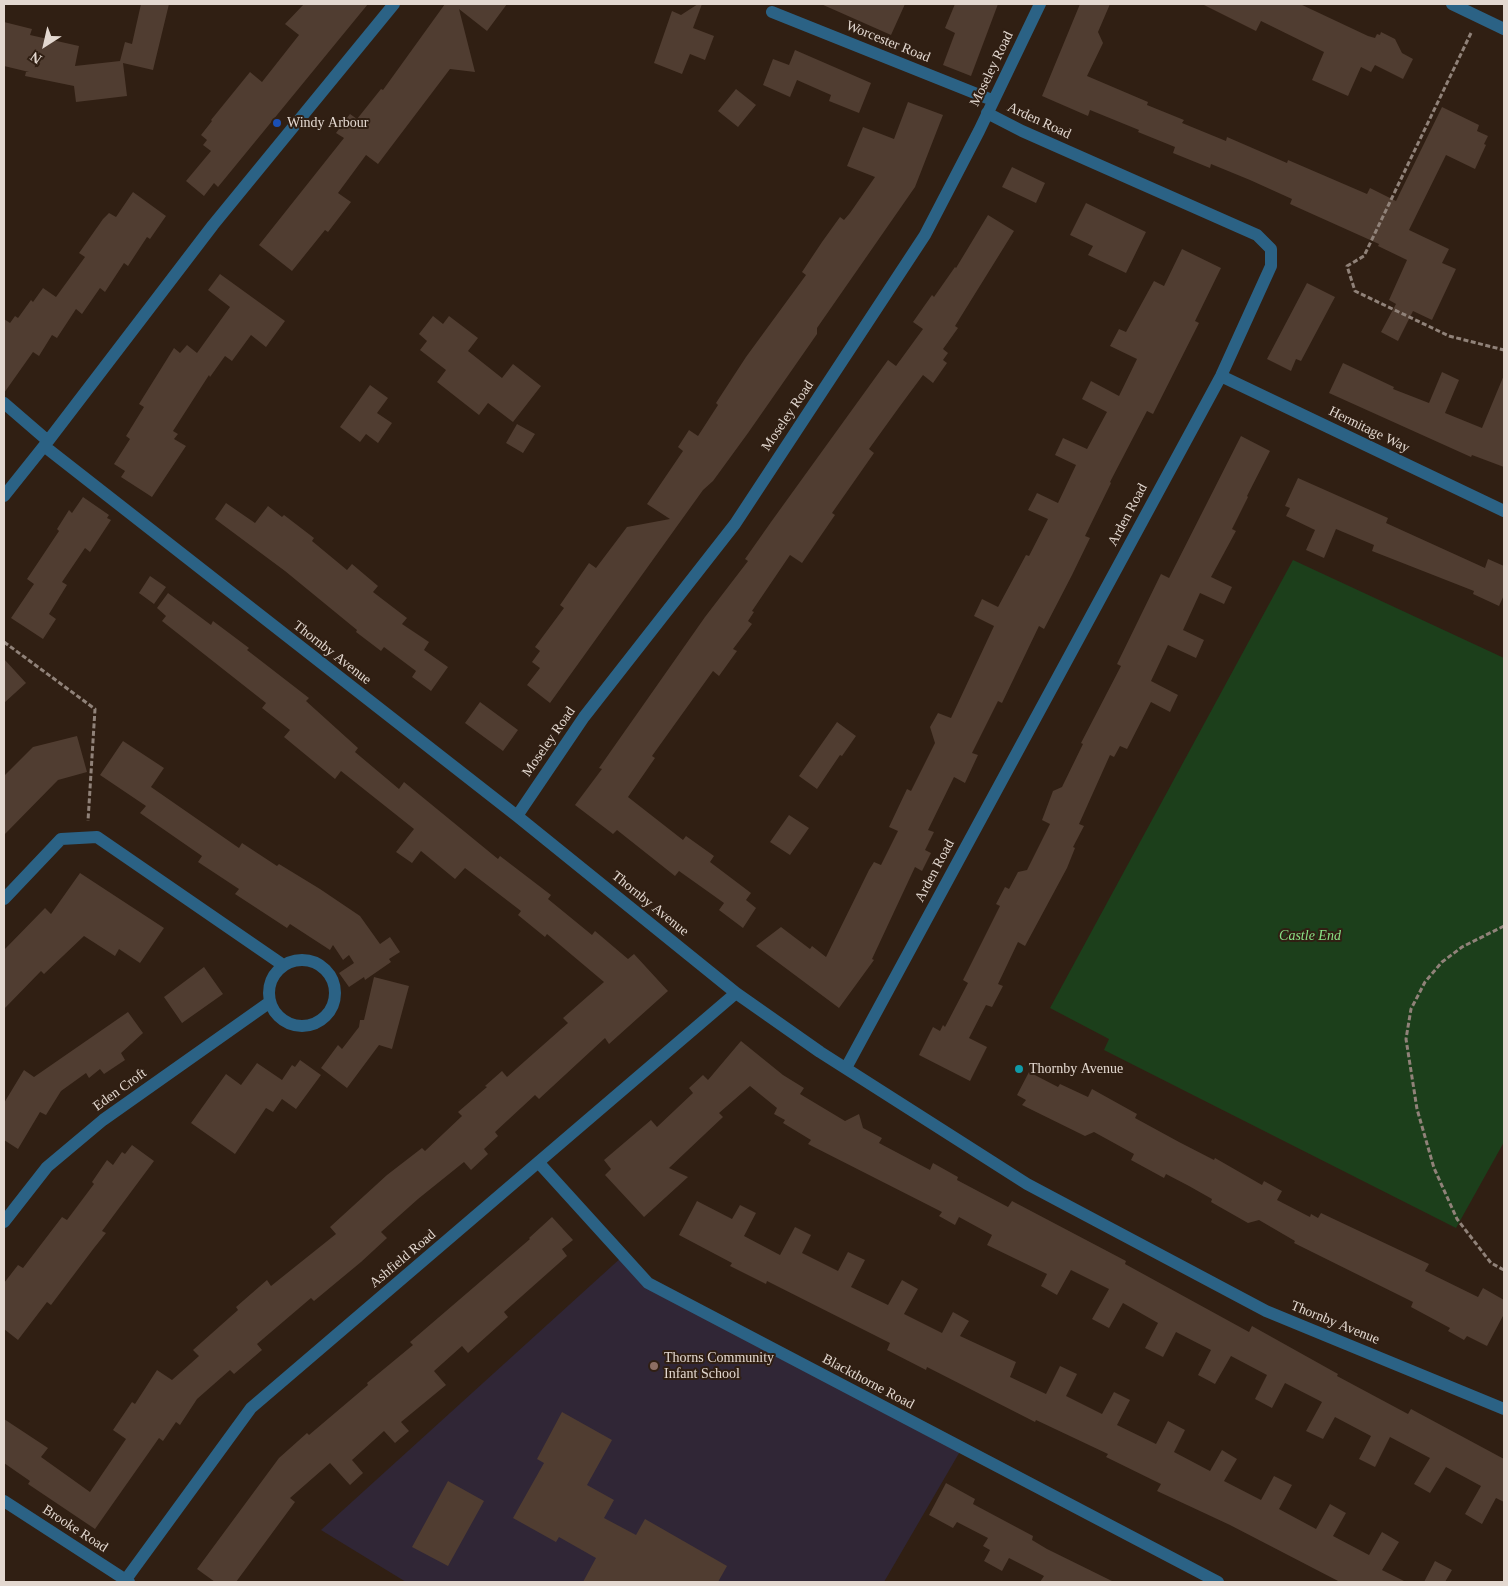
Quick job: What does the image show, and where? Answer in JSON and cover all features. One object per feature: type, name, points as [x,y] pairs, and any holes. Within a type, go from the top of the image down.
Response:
[{"type":"street","points":[[4,496],[46,444],[213,225],[394,4]]},
{"type":"street","name":"Moseley Road","points":[[517,816],[584,717],[740,515],[925,235],[1040,4]]},
{"type":"street","points":[[1452,4],[1504,30]]},
{"type":"street","name":"Worcester Road","points":[[772,12],[992,100]]},
{"type":"street","name":"Arden Road","points":[[846,1068],[1221,376],[1271,266],[1271,249],[1258,235],[1022,131],[987,113]]},
{"type":"street","name":"Hermitage Way","points":[[1221,376],[1504,511]]},
{"type":"street","name":"Thornby Avenue","points":[[4,403],[46,444],[517,816],[736,993],[846,1068],[1028,1184],[1266,1310],[1504,1409]]},
{"type":"street","points":[[4,899],[61,839],[97,837],[283,965]]},
{"type":"street","points":[[299,959],[310,960],[326,969],[335,985],[336,997],[332,1008],[318,1022],[307,1026],[295,1026],[284,1021],[275,1013],[270,1002],[270,984],[275,973],[283,965],[299,959]]},
{"type":"street","name":"Ashfield Road","points":[[126,1582],[251,1408],[736,993]]},
{"type":"street","name":"Eden Croft","points":[[4,1222],[47,1167],[104,1120],[270,1002]]},
{"type":"street","name":"Blackthorne Road","points":[[539,1163],[648,1284],[1218,1582]]},
{"type":"street","name":"Brooke Road","points":[[4,1501],[126,1582]]},
{"type":"path","points":[[1479,16],[1364,256],[1347,266],[1354,291],[1449,336],[1504,350]]},
{"type":"path","points":[[4,642],[95,710],[88,836]]},
{"type":"path","points":[[1504,926],[1462,947],[1442,962],[1425,982],[1411,1009],[1406,1038],[1417,1109],[1434,1168],[1457,1219],[1490,1262],[1504,1270]]},
{"type":"shaded area","name":"Thorns Community Infant School","points":[[623,1256],[648,1283],[962,1448],[884,1582],[406,1582],[321,1530]]},
{"type":"green space","name":"Castle End","points":[[1293,560],[1504,658],[1504,1142],[1456,1228],[1104,1050],[1109,1039],[1050,1008]]},
{"type":"building","points":[[141,4],[169,4],[153,70],[123,63],[127,96],[76,102],[74,86],[25,76],[26,72],[29,72],[4,66],[4,22],[32,29],[30,35],[79,46],[75,66],[120,61],[125,42],[132,44]]},
{"type":"building","points":[[304,4],[368,4],[218,187],[214,183],[204,196],[186,181],[211,151],[203,145],[207,140],[201,135],[250,72],[262,82],[299,35],[285,24]]},
{"type":"building","points":[[445,4],[507,4],[487,31],[459,9],[475,72],[450,69],[378,164],[366,155],[338,193],[351,202],[328,232],[325,230],[292,271],[259,245],[344,138],[336,133],[350,114],[357,119],[381,89],[383,90]]},
{"type":"building","points":[[698,4],[702,4],[693,28],[714,36],[705,60],[690,54],[682,74],[654,63],[672,11],[681,15]]},
{"type":"building","points":[[821,4],[905,4],[891,35]]},
{"type":"building","points":[[955,4],[998,4],[971,76],[943,65],[955,33],[945,28]]},
{"type":"building","points":[[1080,4],[1110,4],[1098,32],[1103,43],[1087,76],[1148,102],[1147,105],[1184,120],[1182,123],[1226,141],[1227,137],[1287,163],[1288,160],[1367,194],[1370,188],[1396,201],[1442,107],[1479,125],[1477,131],[1488,136],[1475,169],[1446,155],[1409,230],[1449,249],[1442,263],[1456,269],[1432,320],[1413,311],[1398,341],[1381,332],[1396,304],[1389,300],[1407,260],[1378,246],[1379,244],[1290,204],[1292,199],[1211,164],[1210,168],[1173,153],[1175,147],[1138,132],[1139,130],[1090,110],[1088,116],[1042,96]]},
{"type":"building","points":[[1202,4],[1300,4],[1368,36],[1375,38],[1381,32],[1395,39],[1402,53],[1413,59],[1403,79],[1375,65],[1371,72],[1361,67],[1348,96],[1312,80],[1324,52],[1261,21],[1256,31]]},
{"type":"building","points":[[795,50],[871,83],[859,113],[829,101],[831,95],[797,80],[790,97],[763,85],[773,59],[789,65]]},
{"type":"building","points":[[736,89],[756,105],[738,127],[718,111]]},
{"type":"building","points":[[908,102],[943,115],[915,187],[817,328],[817,334],[748,433],[713,481],[703,490],[550,703],[527,685],[540,668],[532,662],[540,651],[535,647],[564,608],[560,605],[589,563],[596,568],[627,527],[670,519],[647,504],[683,451],[678,447],[689,430],[698,436],[718,405],[716,403],[746,357],[806,275],[802,272],[822,242],[840,217],[844,220],[850,213],[875,177],[847,166],[863,127],[894,139]]},
{"type":"building","points":[[1012,167],[1045,183],[1036,203],[1002,187]]},
{"type":"building","points":[[133,192],[166,216],[150,239],[147,237],[128,266],[124,263],[105,292],[100,288],[82,314],[76,309],[57,338],[52,335],[39,356],[33,352],[4,393],[4,319],[10,323],[15,316],[18,318],[31,300],[33,302],[43,288],[56,297],[85,257],[79,253],[103,219],[109,213],[116,217]]},
{"type":"building","points":[[1086,203],[1146,232],[1126,273],[1088,255],[1093,246],[1070,235]]},
{"type":"building","points":[[988,215],[1014,231],[955,326],[958,328],[943,349],[948,353],[943,360],[947,363],[933,383],[923,375],[900,406],[869,449],[874,453],[832,513],[835,515],[802,563],[790,555],[752,611],[754,612],[748,621],[752,624],[733,649],[737,651],[719,676],[713,671],[652,756],[655,758],[628,797],[683,840],[686,836],[714,856],[710,862],[751,893],[746,900],[756,908],[743,928],[719,910],[724,903],[679,871],[675,876],[617,830],[613,834],[575,805],[602,769],[599,768],[705,617],[748,561],[745,559],[771,522],[888,360],[896,366],[923,329],[913,322],[932,295],[934,297],[956,268]]},
{"type":"building","points":[[1182,249],[1221,268],[1195,321],[1199,323],[1153,414],[1147,411],[1110,482],[1085,536],[1090,538],[1044,629],[1039,626],[1002,703],[998,701],[972,753],[978,755],[965,783],[954,777],[928,830],[934,832],[925,850],[931,853],[922,871],[915,867],[872,959],[874,960],[839,1008],[756,946],[781,927],[810,949],[812,946],[826,957],[869,870],[874,862],[881,865],[898,831],[889,827],[907,789],[911,791],[935,743],[930,727],[938,713],[951,718],[994,626],[974,616],[982,599],[998,607],[1026,555],[1029,556],[1048,519],[1028,510],[1037,493],[1058,503],[1076,465],[1055,455],[1063,438],[1087,449],[1107,412],[1082,399],[1091,381],[1119,396],[1137,359],[1110,346],[1119,329],[1126,332],[1154,281],[1164,286]]},
{"type":"building","points":[[220,274],[285,321],[266,347],[251,335],[232,361],[225,356],[210,377],[209,375],[173,431],[178,434],[174,439],[186,446],[152,497],[121,477],[125,471],[114,464],[130,439],[126,436],[144,407],[139,404],[174,348],[180,353],[187,345],[197,353],[230,307],[208,290]]},
{"type":"building","points":[[1307,283],[1335,297],[1301,361],[1296,359],[1291,371],[1267,359]]},
{"type":"building","points":[[433,316],[443,324],[449,316],[478,338],[468,351],[502,378],[513,364],[541,386],[513,422],[488,403],[479,415],[437,382],[446,370],[420,350],[427,341],[419,334]]},
{"type":"building","points":[[1343,363],[1394,387],[1393,389],[1429,403],[1442,372],[1459,380],[1445,413],[1482,428],[1504,375],[1504,467],[1472,455],[1471,457],[1329,393]]},
{"type":"building","points":[[370,385],[388,398],[377,413],[392,423],[378,443],[366,434],[360,442],[340,427]]},
{"type":"building","points":[[517,424],[535,434],[523,453],[506,443]]},
{"type":"building","points":[[1241,436],[1270,451],[1232,529],[1236,531],[1211,577],[1232,587],[1224,604],[1200,593],[1183,630],[1204,640],[1196,658],[1168,645],[1151,681],[1178,695],[1170,712],[1151,702],[1127,749],[1120,746],[1114,757],[1110,755],[1079,824],[1084,826],[1073,847],[1075,848],[1067,868],[1025,946],[1018,942],[998,984],[1003,986],[992,1007],[986,1005],[969,1038],[987,1047],[970,1081],[919,1055],[933,1027],[940,1031],[943,1025],[945,1027],[968,983],[963,980],[1000,906],[996,904],[1005,887],[1009,889],[1018,872],[1027,870],[1050,824],[1042,820],[1053,791],[1062,787],[1083,744],[1081,743],[1121,666],[1117,664],[1161,574],[1169,578]]},
{"type":"building","points":[[1298,478],[1388,518],[1386,523],[1485,568],[1488,559],[1504,566],[1504,595],[1499,606],[1473,594],[1474,591],[1372,551],[1374,545],[1336,529],[1324,558],[1306,550],[1315,530],[1286,516],[1290,508],[1285,506]]},
{"type":"building","points":[[83,497],[109,515],[107,518],[111,520],[90,552],[85,548],[62,582],[67,585],[49,614],[56,619],[43,639],[11,618],[34,584],[27,579],[59,531],[57,529],[69,510],[72,513]]},
{"type":"building","points":[[226,503],[255,523],[268,506],[282,517],[284,515],[314,538],[312,541],[347,570],[352,564],[378,586],[373,592],[407,618],[402,624],[429,642],[424,650],[448,667],[431,691],[412,677],[416,671],[384,647],[381,651],[285,571],[215,519]]},
{"type":"building","points":[[150,576],[166,587],[154,604],[139,593]]},
{"type":"building","points":[[168,593],[211,625],[213,621],[309,698],[306,701],[358,748],[355,752],[399,789],[404,782],[498,859],[500,856],[551,895],[548,899],[592,935],[595,931],[628,959],[634,954],[668,991],[609,1044],[605,1038],[539,1099],[535,1095],[495,1132],[498,1136],[484,1149],[488,1154],[471,1170],[464,1162],[418,1199],[381,1232],[387,1238],[361,1262],[314,1301],[311,1298],[257,1344],[262,1350],[234,1374],[230,1370],[197,1399],[180,1425],[176,1422],[163,1441],[159,1438],[95,1529],[28,1484],[30,1481],[4,1463],[4,1419],[48,1448],[41,1457],[90,1492],[126,1439],[113,1430],[132,1402],[135,1404],[157,1370],[172,1380],[199,1356],[193,1350],[238,1310],[236,1307],[267,1280],[271,1286],[336,1234],[330,1227],[387,1175],[422,1148],[425,1151],[462,1116],[458,1112],[487,1087],[485,1086],[502,1071],[507,1077],[568,1023],[563,1018],[604,982],[547,934],[545,937],[518,915],[521,911],[465,868],[455,879],[421,851],[412,863],[396,852],[414,829],[341,771],[335,779],[284,737],[290,730],[262,708],[266,703],[162,621],[166,616],[157,608]]},
{"type":"building","points":[[4,659],[26,683],[4,703]]},
{"type":"building","points":[[480,702],[518,730],[503,751],[465,723]]},
{"type":"building","points":[[837,722],[856,736],[842,756],[840,755],[817,789],[799,776]]},
{"type":"building","points":[[77,736],[87,772],[58,780],[4,835],[4,776],[33,747]]},
{"type":"building","points":[[123,741],[164,768],[151,787],[239,848],[242,843],[277,866],[279,864],[320,889],[360,916],[380,944],[390,937],[400,952],[389,959],[391,962],[365,980],[364,977],[349,987],[339,973],[354,963],[349,955],[343,960],[333,945],[330,950],[290,924],[287,928],[235,894],[239,889],[198,862],[202,856],[140,813],[146,806],[100,775]]},
{"type":"building","points":[[789,815],[809,828],[790,855],[770,842]]},
{"type":"building","points":[[80,873],[164,928],[140,963],[119,949],[115,956],[84,936],[44,974],[41,971],[4,1009],[4,950],[45,908],[51,914]]},
{"type":"building","points":[[204,967],[223,994],[182,1023],[164,997]]},
{"type":"building","points":[[374,977],[409,986],[392,1049],[379,1045],[347,1088],[321,1068],[338,1045],[342,1049],[359,1027],[360,1020],[364,1020]]},
{"type":"building","points":[[128,1012],[143,1033],[121,1053],[125,1060],[104,1074],[100,1069],[89,1078],[86,1073],[61,1091],[46,1115],[40,1112],[18,1149],[4,1140],[4,1103],[24,1070],[34,1077]]},
{"type":"building","points":[[741,1041],[783,1075],[804,1088],[800,1094],[845,1121],[859,1114],[863,1128],[882,1138],[879,1143],[930,1170],[933,1163],[958,1177],[957,1180],[1008,1207],[1012,1201],[1126,1261],[1125,1264],[1249,1332],[1252,1326],[1338,1374],[1337,1376],[1408,1414],[1411,1409],[1504,1459],[1504,1502],[1496,1498],[1482,1524],[1465,1514],[1481,1486],[1446,1467],[1430,1493],[1414,1484],[1430,1458],[1390,1437],[1375,1467],[1359,1459],[1371,1436],[1335,1417],[1323,1439],[1306,1431],[1322,1402],[1285,1383],[1272,1408],[1255,1399],[1267,1375],[1231,1356],[1215,1384],[1198,1375],[1211,1350],[1176,1332],[1163,1357],[1145,1348],[1158,1323],[1123,1303],[1109,1328],[1092,1319],[1109,1289],[1071,1270],[1057,1295],[1041,1286],[1047,1274],[987,1245],[992,1235],[959,1217],[955,1225],[939,1216],[942,1212],[808,1144],[811,1140],[783,1123],[785,1120],[774,1114],[777,1108],[750,1086],[719,1113],[723,1117],[669,1168],[688,1177],[644,1217],[605,1175],[611,1169],[604,1160],[651,1120],[657,1127],[693,1093],[689,1088],[703,1075],[708,1080]]},
{"type":"building","points":[[300,1060],[321,1075],[296,1109],[282,1099],[273,1112],[266,1108],[235,1154],[191,1123],[226,1074],[241,1085],[257,1063],[282,1080],[292,1065],[295,1067]]},
{"type":"building","points":[[1029,1072],[1058,1087],[1060,1084],[1088,1097],[1092,1089],[1137,1114],[1135,1118],[1179,1142],[1214,1160],[1215,1158],[1262,1185],[1264,1181],[1282,1191],[1277,1200],[1310,1217],[1311,1214],[1318,1218],[1321,1213],[1429,1264],[1425,1271],[1478,1297],[1483,1288],[1504,1300],[1504,1314],[1487,1346],[1467,1336],[1464,1340],[1448,1331],[1450,1328],[1411,1307],[1413,1302],[1294,1243],[1295,1241],[1259,1220],[1248,1223],[1211,1202],[1212,1199],[1189,1186],[1166,1174],[1164,1178],[1131,1160],[1134,1154],[1094,1132],[1085,1136],[1022,1105],[1026,1100],[1017,1095]]},
{"type":"building","points":[[132,1145],[154,1161],[102,1231],[106,1233],[51,1305],[47,1302],[18,1340],[4,1329],[4,1283],[18,1265],[23,1268],[62,1217],[67,1220],[94,1184],[92,1182],[107,1160],[113,1165],[122,1152],[125,1154]]},
{"type":"building","points":[[697,1201],[732,1219],[740,1205],[756,1213],[744,1236],[780,1255],[795,1227],[811,1235],[802,1253],[838,1271],[848,1252],[865,1260],[851,1287],[888,1305],[902,1280],[918,1289],[904,1314],[942,1333],[953,1312],[969,1321],[960,1336],[1016,1362],[1010,1377],[1046,1394],[1060,1366],[1077,1374],[1066,1396],[1102,1414],[1114,1392],[1130,1400],[1117,1425],[1156,1444],[1168,1421],[1185,1430],[1174,1452],[1210,1471],[1222,1450],[1237,1459],[1224,1481],[1261,1500],[1274,1476],[1292,1485],[1279,1509],[1316,1529],[1330,1504],[1346,1513],[1333,1536],[1369,1555],[1382,1532],[1399,1542],[1382,1570],[1406,1582],[1340,1582],[1230,1525],[1157,1491],[1161,1484],[1106,1457],[1108,1454],[1036,1420],[1035,1422],[927,1367],[926,1370],[887,1350],[890,1343],[767,1281],[766,1284],[730,1266],[732,1263],[679,1235]]},
{"type":"building","points":[[552,1217],[573,1240],[562,1249],[567,1256],[504,1312],[508,1317],[468,1353],[462,1346],[434,1371],[446,1385],[401,1422],[409,1431],[395,1443],[384,1431],[352,1460],[363,1473],[350,1485],[330,1463],[290,1498],[295,1502],[236,1582],[215,1582],[197,1569],[279,1458],[307,1433],[309,1435],[368,1385],[367,1383],[413,1345],[410,1342],[530,1239]]},
{"type":"building","points":[[562,1412],[612,1440],[587,1485],[614,1500],[604,1518],[636,1535],[645,1519],[727,1566],[718,1582],[583,1582],[596,1558],[559,1537],[556,1542],[513,1518],[544,1463],[537,1459]]},
{"type":"building","points":[[448,1481],[484,1501],[448,1566],[412,1547]]},
{"type":"building","points":[[946,1483],[975,1499],[973,1504],[1033,1536],[1032,1540],[1047,1549],[1114,1582],[1040,1582],[1044,1576],[1009,1558],[1002,1571],[984,1561],[990,1550],[983,1546],[988,1538],[957,1522],[953,1528],[929,1515]]},
{"type":"building","points":[[1435,1561],[1452,1570],[1445,1582],[1424,1582]]},
{"type":"place","name":"Windy Arbour","points":[[277,123]]},
{"type":"place","name":"Thornby Avenue","points":[[1019,1069]]},
{"type":"place","name":"Thorns Community Infant School","points":[[654,1366]]}]
